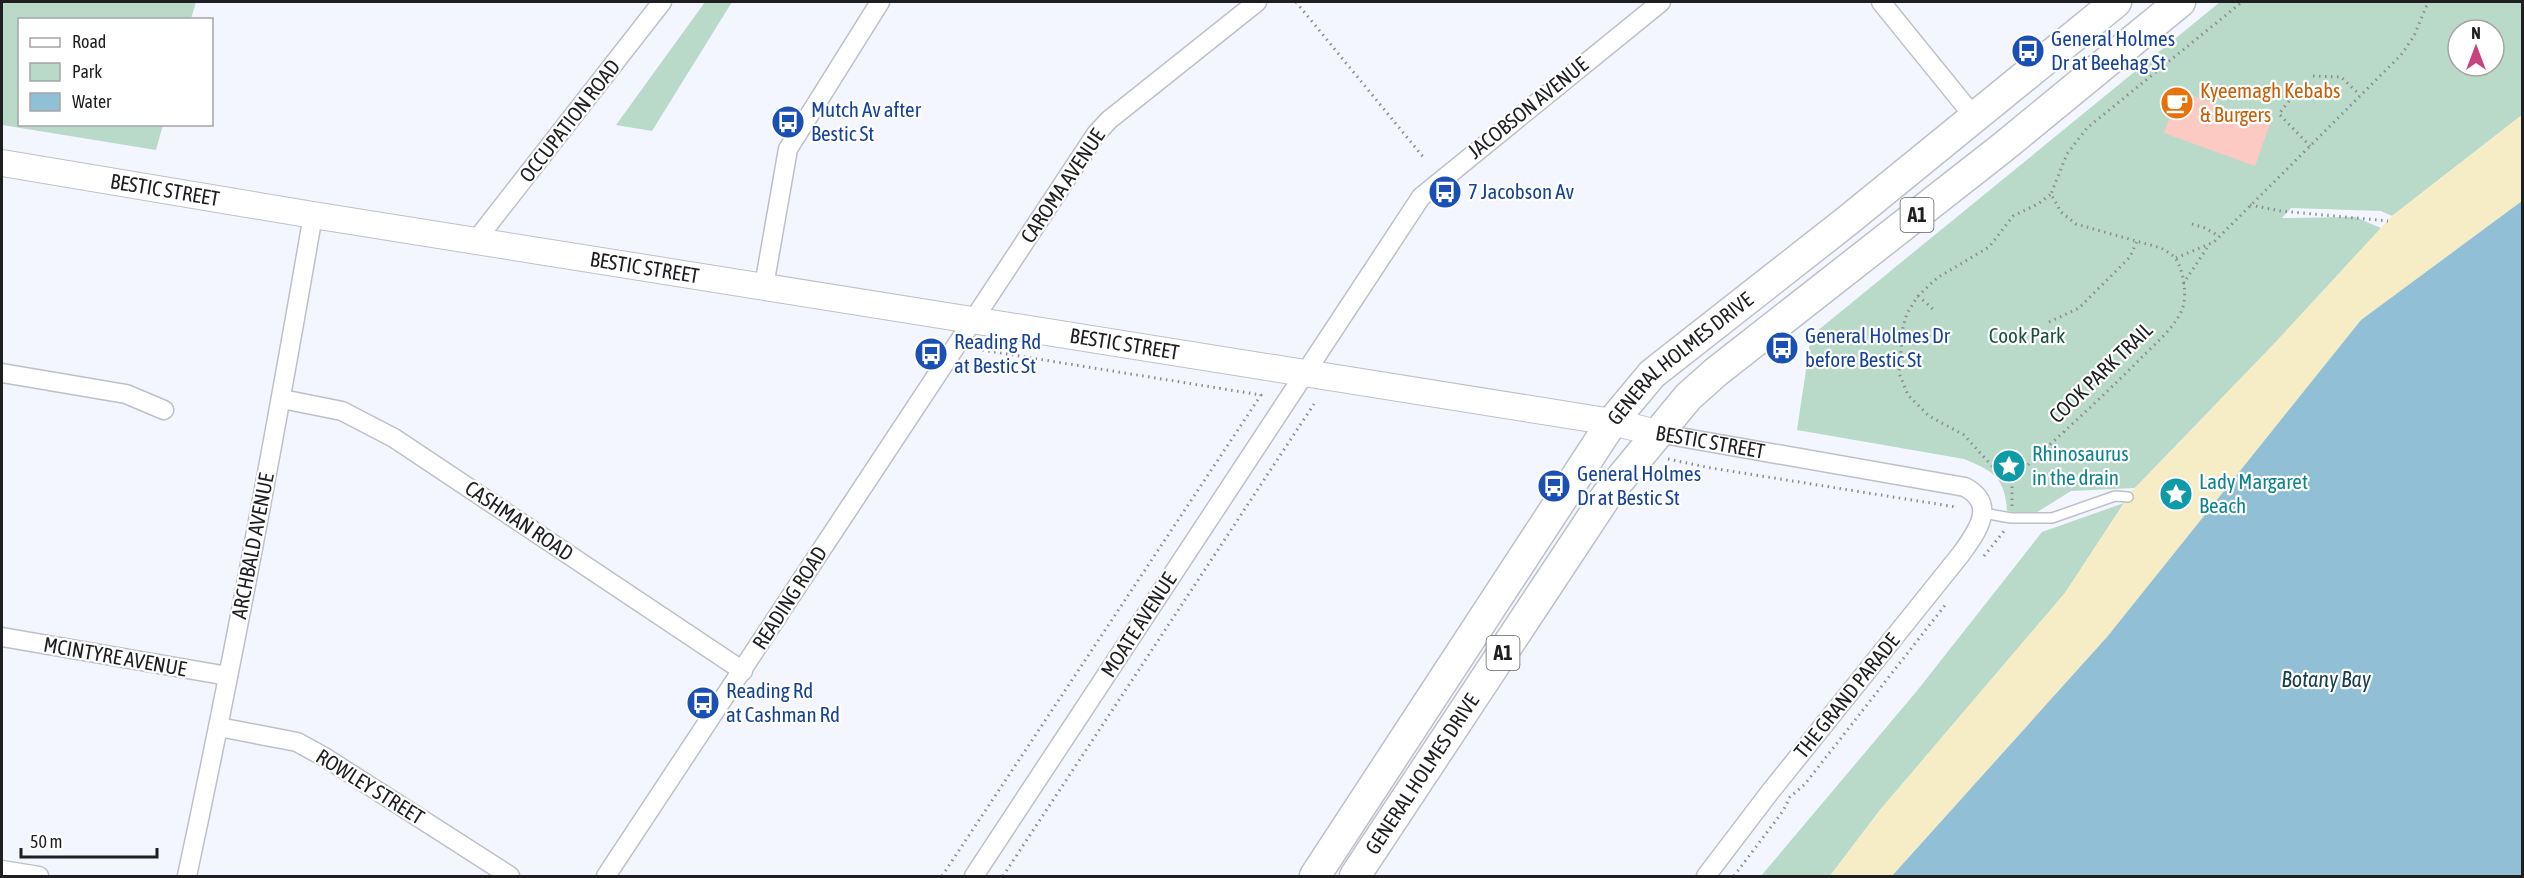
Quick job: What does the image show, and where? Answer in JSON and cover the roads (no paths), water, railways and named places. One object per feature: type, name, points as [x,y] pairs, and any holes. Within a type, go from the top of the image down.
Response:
[{"type":"highway","name":"GENERAL HOLMES DRIVE","points":[[1315,876],[1612,422],[1652,374],[2116,2]]},
{"type":"highway","name":"GENERAL HOLMES DRIVE","points":[[1355,876],[1607,495],[1660,445],[1688,397],[1716,372],[2002,148],[2180,2]]},
{"type":"main road","name":"BESTIC STREET","points":[[2,163],[313,215],[477,239],[1612,422],[1660,445]]},
{"type":"street","name":"OCCUPATION ROAD","points":[[477,239],[662,2]]},
{"type":"street","points":[[764,286],[788,149],[880,2]]},
{"type":"street","name":"CAROMA AVENUE","points":[[973,319],[1103,126],[1257,2]]},
{"type":"street","name":"JACOBSON AVENUE","points":[[1305,373],[1421,197],[1661,2]]},
{"type":"street","points":[[1881,2],[1975,117]]},
{"type":"street","name":"ARCHBALD AVENUE","points":[[187,876],[219,727],[282,399],[313,215]]},
{"type":"street","name":"READING ROAD","points":[[606,876],[973,319]]},
{"type":"street","name":"MOATE AVENUE","points":[[974,876],[1305,373]]},
{"type":"street","points":[[2,374],[126,394],[164,410]]},
{"type":"street","name":"CASHMAN ROAD","points":[[282,399],[342,411],[394,438],[743,671]]},
{"type":"street","name":"BESTIC STREET","points":[[1660,445],[1965,488],[1977,496],[1982,504],[1983,513]]},
{"type":"street","name":"THE GRAND PARADE","points":[[1706,876],[1770,792],[1961,554],[1979,526],[1983,513]]},
{"type":"street","name":"MCINTYRE AVENUE","points":[[2,637],[228,676]]},
{"type":"street","name":"ROWLEY STREET","points":[[219,727],[297,742],[326,758],[510,876]]},
{"type":"street","points":[[2,870],[39,876]]},
{"type":"lane","points":[[1983,513],[2011,518],[2052,518],[2115,496],[2128,497]]},
{"type":"water","name":"Botany Bay","points":[[2522,201],[2522,876],[1892,876],[2107,637],[2361,320]]},
{"type":"place","name":"General Holmes Dr at Beehag St","points":[[2028,51]]},
{"type":"place","name":"Kyeemagh Kebabs & Burgers","points":[[2177,103]]},
{"type":"place","name":"Mutch Av after Bestic St","points":[[788,122]]},
{"type":"place","name":"7 Jacobson Av","points":[[1445,192]]},
{"type":"place","name":"General Holmes Dr before Bestic St","points":[[1782,348]]},
{"type":"place","name":"Reading Rd at Bestic St","points":[[931,354]]},
{"type":"place","name":"Rhinosaurus in the drain","points":[[2009,466]]},
{"type":"place","name":"General Holmes Dr at Bestic St","points":[[1554,486]]},
{"type":"place","name":"Lady Margaret Beach","points":[[2176,494]]},
{"type":"place","name":"Reading Rd at Cashman Rd","points":[[703,703]]},
{"type":"park label","name":"Cook Park","points":[[2027,336]]}]
